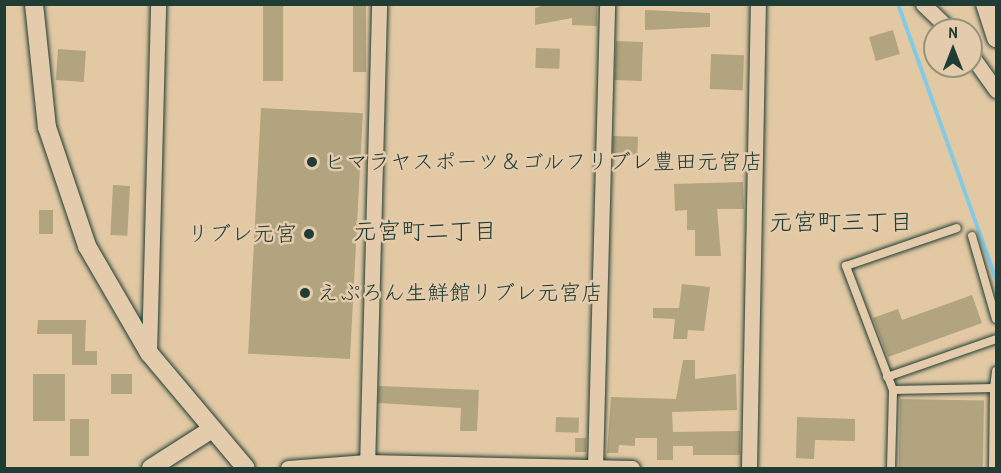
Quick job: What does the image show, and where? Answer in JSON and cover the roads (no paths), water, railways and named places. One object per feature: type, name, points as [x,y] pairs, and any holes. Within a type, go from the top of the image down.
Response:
[{"type":"street","points":[[34,4],[38,70],[62,181],[87,246],[149,353],[246,468]]},
{"type":"street","points":[[149,353],[158,4]]},
{"type":"street","points":[[367,465],[379,4]]},
{"type":"street","points":[[595,468],[607,4]]},
{"type":"street","points":[[749,468],[758,4]]},
{"type":"street","points":[[923,4],[938,18]]},
{"type":"street","points":[[985,4],[996,38]]},
{"type":"street","points":[[983,72],[996,90]]},
{"type":"street","points":[[151,468],[212,429]]},
{"type":"street","points":[[288,468],[367,465],[632,468]]},
{"type":"lane","points":[[891,468],[893,390],[846,266],[957,228]]},
{"type":"lane","points":[[972,236],[996,319]]},
{"type":"lane","points":[[887,378],[996,339]]},
{"type":"lane","points":[[993,468],[996,371]]},
{"type":"lane","points":[[893,390],[994,388]]},
{"type":"waterway","points":[[898,4],[996,279]]},
{"type":"place","name":"ヒマラヤスポーツ＆ゴルフリブレ豊田元宮店","points":[[312,162]]},
{"type":"place","name":"リブレ元宮","points":[[309,234]]},
{"type":"place","name":"えぷろん生鮮館リブレ元宮店","points":[[305,293]]},
{"type":"district","name":"元宮町三丁目","points":[[841,222]]},
{"type":"district","name":"元宮町二丁目","points":[[425,231]]}]
